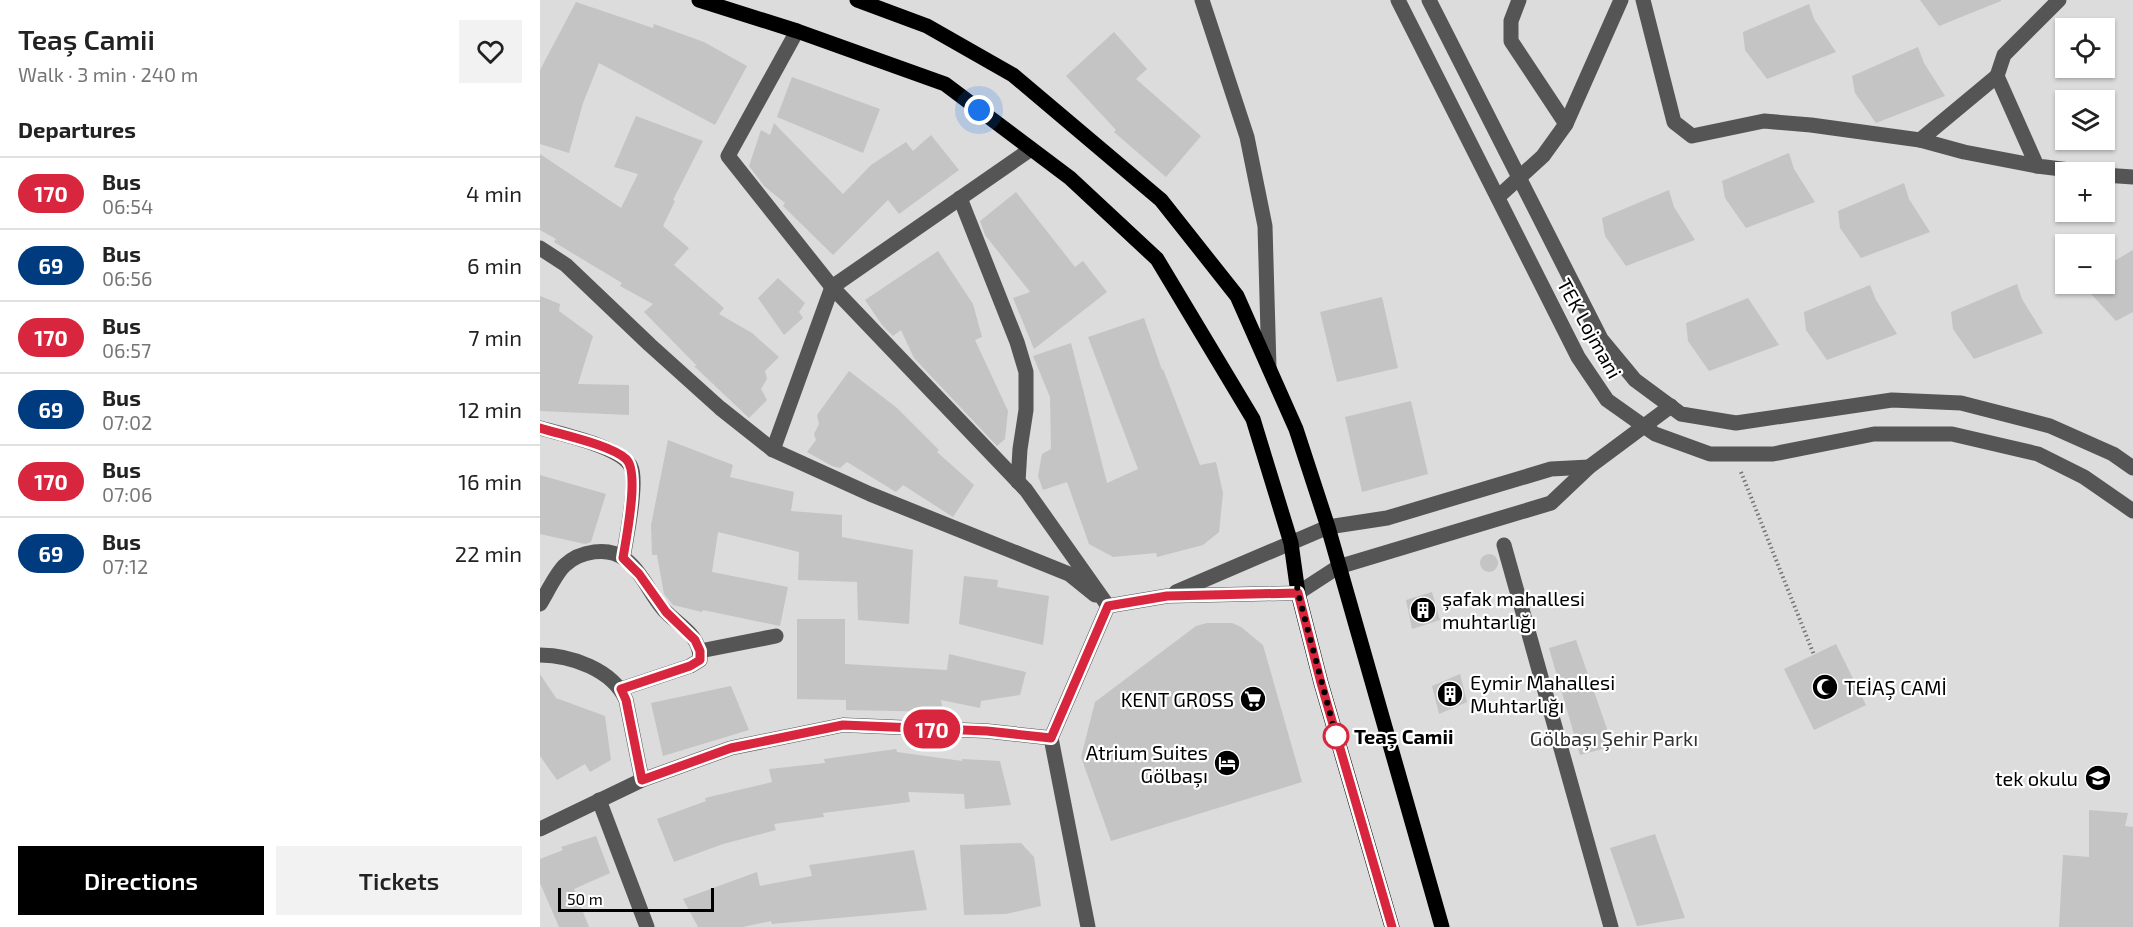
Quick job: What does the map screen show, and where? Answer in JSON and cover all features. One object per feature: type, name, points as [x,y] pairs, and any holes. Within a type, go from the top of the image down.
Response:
[{"type":"main road","points":[[699,0],[797,31],[945,84],[1070,178],[1157,259],[1253,419],[1291,543],[1298,593],[1321,683],[1392,927]]},
{"type":"main road","points":[[857,0],[927,26],[1013,75],[1161,200],[1237,296],[1296,429],[1328,527],[1442,927]]},
{"type":"street","points":[[1202,0],[1247,136],[1265,226],[1269,368]]},
{"type":"street","name":"TEK Lojmani","points":[[1398,0],[1578,357],[1606,400],[1655,434],[1710,454],[1773,454],[1874,434],[1952,434],[2038,454],[2084,477],[2133,511]]},
{"type":"street","name":"TEK Lojmani","points":[[1429,0],[1601,339],[1635,380],[1681,414],[1736,423],[1892,400],[1961,403],[2050,426],[2113,454],[2133,468]]},
{"type":"street","points":[[1519,0],[1511,21],[1511,41],[1566,124]]},
{"type":"street","points":[[1498,197],[1543,156],[1566,124],[1621,0]]},
{"type":"street","points":[[1643,0],[1674,122],[1692,135],[1764,121],[1810,125],[1920,140],[1964,152],[2055,168]]},
{"type":"street","points":[[1920,140],[1997,76],[2004,56],[2059,0]]},
{"type":"street","points":[[797,31],[728,156],[832,287],[1018,482],[1108,606]]},
{"type":"street","points":[[1997,76],[2037,166]]},
{"type":"street","points":[[773,450],[832,287],[1031,149]]},
{"type":"street","points":[[2115,176],[2133,177]]},
{"type":"street","points":[[960,198],[1017,342],[1026,372],[1026,410],[1018,482]]},
{"type":"street","points":[[540,248],[566,265],[656,351],[720,408],[773,450],[870,494],[1069,574],[1108,606],[1167,596],[1298,593],[1338,567],[1551,503],[1589,467],[1671,406]]},
{"type":"street","points":[[540,428],[608,449],[627,459],[633,469],[633,482],[623,558]]},
{"type":"street","points":[[1167,596],[1328,527],[1387,518],[1551,469],[1589,467]]},
{"type":"street","points":[[1504,546],[1611,927]]},
{"type":"street","points":[[540,604],[564,565],[591,552],[603,551],[623,558],[639,574],[666,612],[695,640],[700,651],[700,660],[690,666],[621,689]]},
{"type":"street","points":[[1088,927],[1051,738],[1108,606]]},
{"type":"street","points":[[700,651],[776,636]]},
{"type":"street","points":[[540,655],[569,658],[612,679],[621,689],[626,700],[642,780]]},
{"type":"street","points":[[540,829],[642,780],[731,748],[843,725],[987,731],[1051,738]]},
{"type":"street","points":[[599,800],[647,927]]},
{"type":"path","points":[[1735,454],[1814,655]]},
{"type":"green space","name":"Gölbaşı Şehir Parkı","points":[[540,0],[2133,0],[2133,927],[540,927]]},
{"type":"building","points":[[1920,0],[2001,0],[2001,1],[1939,26]]},
{"type":"building","points":[[576,2],[653,28],[654,24],[704,42],[747,66],[715,125],[599,63],[583,103],[569,153],[540,144],[540,70]]},
{"type":"building","points":[[1809,4],[1814,19],[1836,52],[1767,79],[1745,50],[1743,32]]},
{"type":"building","points":[[1114,32],[1147,69],[1136,79],[1201,136],[1166,177],[1114,132],[1116,130],[1066,76]]},
{"type":"building","points":[[1918,47],[1924,63],[1945,96],[1876,123],[1855,93],[1852,76]]},
{"type":"building","points":[[792,77],[880,109],[863,153],[777,117]]},
{"type":"building","points":[[636,116],[703,141],[673,200],[675,201],[663,226],[689,248],[674,265],[724,308],[719,314],[752,333],[779,357],[765,371],[767,379],[761,389],[767,400],[749,418],[694,366],[697,366],[644,312],[653,304],[620,286],[622,283],[554,242],[556,239],[540,230],[540,154],[621,208],[638,174],[614,167]]},
{"type":"building","points":[[774,123],[843,194],[871,165],[906,142],[913,151],[931,135],[959,170],[899,214],[888,200],[833,255],[783,206],[785,203],[764,186],[749,166],[761,130],[770,135]]},
{"type":"building","points":[[1789,153],[1794,169],[1815,202],[1746,228],[1725,198],[1722,181]]},
{"type":"building","points":[[1904,183],[1909,199],[1930,232],[1861,258],[1840,228],[1838,211]]},
{"type":"building","points":[[1669,190],[1674,207],[1695,240],[1626,266],[1605,236],[1602,218]]},
{"type":"building","points":[[1016,192],[1075,267],[1083,261],[1107,292],[1034,349],[1013,298],[1030,292],[985,235],[980,221]]},
{"type":"building","points":[[2133,250],[2133,312],[2116,321],[2091,294],[2115,294],[2115,261]]},
{"type":"building","points":[[938,251],[973,304],[982,337],[975,340],[1008,411],[1005,439],[997,446],[914,358],[901,330],[893,336],[882,325],[865,300]]},
{"type":"building","points":[[778,278],[805,303],[799,312],[803,318],[784,335],[758,298]]},
{"type":"building","points":[[2017,284],[2022,299],[2043,333],[1974,359],[1953,329],[1951,312]]},
{"type":"building","points":[[1870,285],[1876,300],[1897,334],[1827,360],[1806,330],[1804,312]]},
{"type":"building","points":[[540,296],[560,304],[559,311],[593,336],[578,384],[629,385],[629,415],[540,411]]},
{"type":"building","points":[[1382,297],[1398,368],[1337,382],[1320,312]]},
{"type":"building","points":[[1748,298],[1779,345],[1709,371],[1688,341],[1686,323]]},
{"type":"building","points":[[1144,318],[1200,465],[1216,462],[1223,493],[1219,532],[1203,545],[1157,557],[1156,553],[1113,557],[1089,544],[1067,482],[1043,490],[1038,476],[1042,454],[1051,449],[1050,397],[1033,356],[1071,343],[1107,483],[1138,469],[1088,337]]},
{"type":"building","points":[[849,371],[897,408],[939,450],[937,452],[974,485],[953,517],[903,485],[896,492],[847,462],[840,468],[832,466],[807,452],[816,440],[814,434],[819,424],[817,415]]},
{"type":"building","points":[[1411,401],[1428,474],[1362,492],[1345,417]]},
{"type":"building","points":[[668,440],[733,465],[730,477],[794,492],[791,511],[842,515],[842,537],[913,550],[909,624],[858,620],[857,582],[798,580],[799,552],[718,532],[712,572],[788,587],[780,626],[673,605],[664,594],[657,555],[652,555],[651,525]]},
{"type":"building","points":[[540,475],[606,494],[591,542],[585,544],[540,534]]},
{"type":"building","points":[[1489,554],[1495,557],[1498,563],[1495,569],[1489,572],[1483,569],[1480,563],[1483,557]]},
{"type":"building","points":[[964,576],[998,580],[997,587],[1049,596],[1043,645],[959,624]]},
{"type":"building","name":"şafak mahallesi muhtarlığı","points":[[1432,592],[1440,620],[1412,629],[1406,600]]},
{"type":"building","points":[[797,619],[845,619],[845,664],[947,670],[949,654],[1026,672],[1020,695],[981,701],[980,708],[941,700],[943,712],[846,710],[846,700],[797,699]]},
{"type":"building","points":[[1207,623],[1232,623],[1241,627],[1263,645],[1302,782],[1111,841],[1081,757],[1095,702],[1196,626]]},
{"type":"building","points":[[1576,640],[1613,746],[1580,755],[1549,648]]},
{"type":"building","name":"TEİAŞ CAMİ","points":[[1836,644],[1866,705],[1814,730],[1784,669]]},
{"type":"building","points":[[540,674],[556,698],[605,716],[611,760],[590,772],[585,764],[557,780],[540,756]]},
{"type":"building","name":"Eymir Mahallesi Muhtarlığı","points":[[1460,674],[1467,702],[1439,714],[1432,686]]},
{"type":"building","points":[[731,686],[749,730],[663,756],[651,703]]},
{"type":"building","points":[[896,749],[897,752],[962,761],[962,759],[1000,761],[1011,805],[965,809],[964,794],[908,792],[910,802],[823,813],[824,817],[774,824],[776,830],[723,844],[674,862],[657,819],[706,801],[705,798],[772,782],[769,769],[825,763],[824,759]]},
{"type":"building","points":[[2089,810],[2128,813],[2125,826],[2133,827],[2133,927],[2059,927],[2063,855],[2089,857]]},
{"type":"building","points":[[1655,834],[1685,918],[1637,926],[1610,848]]},
{"type":"building","points":[[596,836],[610,873],[574,889],[589,927],[559,927],[540,883],[540,859],[563,850],[561,847]]},
{"type":"building","points":[[1021,843],[1034,857],[1041,906],[1006,914],[964,915],[960,845]]},
{"type":"building","points":[[914,850],[927,910],[772,924],[771,921],[743,927],[698,927],[683,899],[757,872],[760,886],[812,876],[809,865]]},
{"type":"bus line","name":"170","points":[[540,428],[608,449],[627,459],[633,469],[633,482],[623,558],[639,574],[666,612],[695,640],[700,651],[700,660],[690,666],[621,689],[626,700],[642,780],[731,748],[843,725],[987,731],[1051,738],[1108,606],[1167,596],[1298,593],[1321,683],[1392,927]]},
{"type":"place","name":"şafak mahallesi muhtarlığı","points":[[1423,610]]},
{"type":"place","name":"TEİAŞ CAMİ","points":[[1825,687]]},
{"type":"place","name":"Eymir Mahallesi Muhtarlığı","points":[[1450,694]]},
{"type":"place","name":"KENT GROSS","points":[[1253,699]]},
{"type":"place","name":"Teaş Camii","points":[[1336,736]]},
{"type":"place","name":"Atrium Suites Gölbaşı","points":[[1227,763]]},
{"type":"place","name":"tek okulu","points":[[2098,778]]},
{"type":"route","points":[[979,110],[1070,178],[1157,259],[1253,419],[1291,543],[1298,593],[1336,736]]}]
